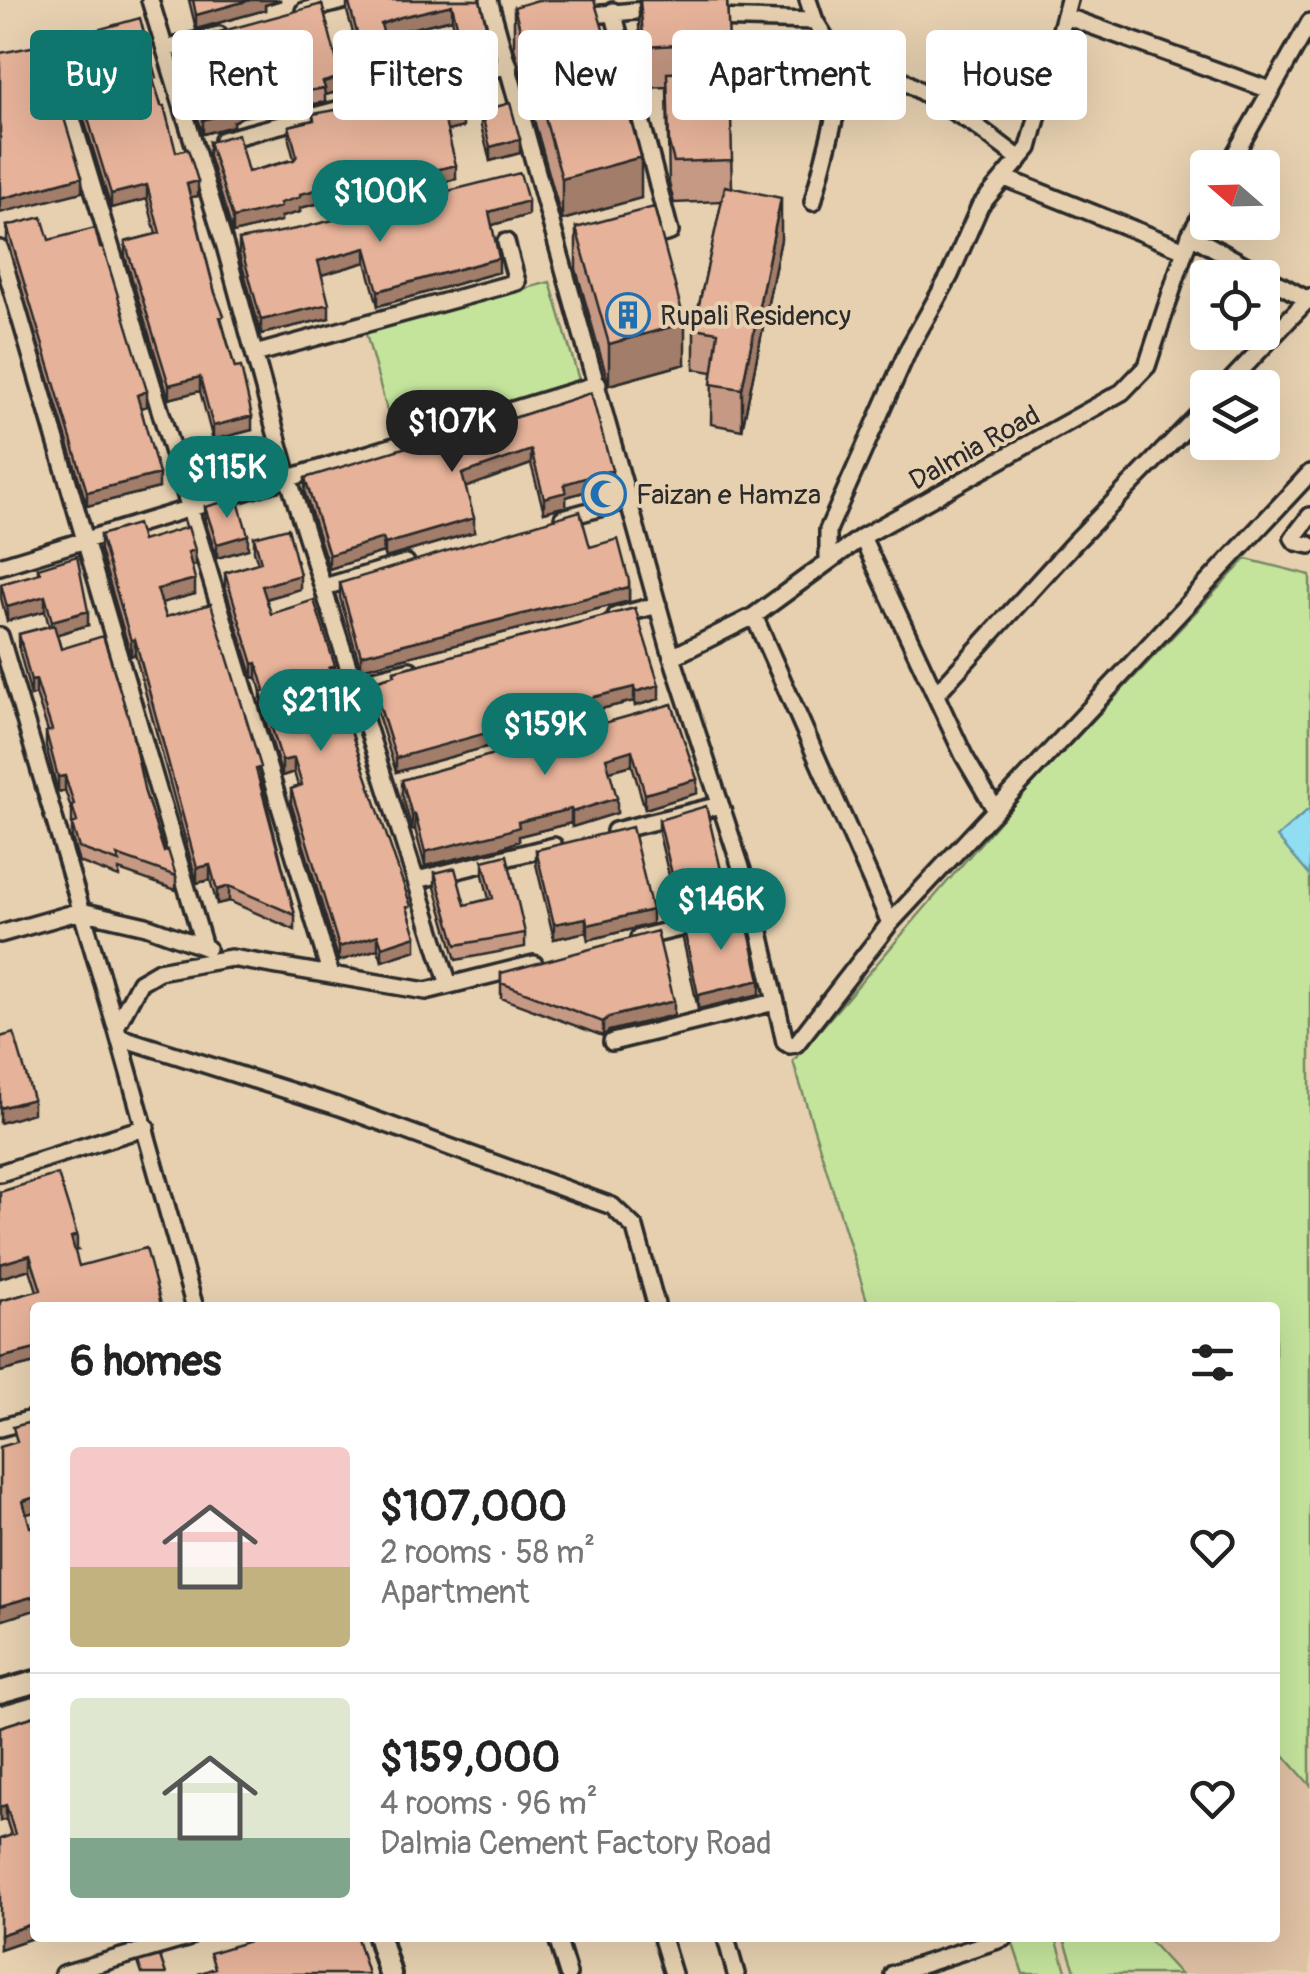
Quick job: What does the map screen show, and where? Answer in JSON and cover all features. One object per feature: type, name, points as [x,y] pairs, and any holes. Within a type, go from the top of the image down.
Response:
[{"type":"street","points":[[150,0],[225,246],[288,477],[449,986]]},
{"type":"street","points":[[292,15],[346,0]]},
{"type":"street","points":[[489,0],[672,656],[754,910],[784,1042],[790,1046],[796,1044],[890,923],[1310,473]]},
{"type":"street","points":[[808,0],[820,30]]},
{"type":"street","points":[[556,21],[652,8],[724,20],[815,21]]},
{"type":"street","points":[[828,562],[828,530],[909,348],[950,275],[980,206],[1020,159],[1034,134],[1067,8],[1270,90]]},
{"type":"street","points":[[613,11],[670,232],[634,242]]},
{"type":"street","points":[[138,22],[155,17]]},
{"type":"street","points":[[1237,150],[1310,22]]},
{"type":"street","points":[[499,31],[518,28]]},
{"type":"street","points":[[165,49],[172,47]]},
{"type":"street","points":[[498,68],[509,65]]},
{"type":"street","points":[[906,82],[975,125],[1020,159]]},
{"type":"street","points":[[195,148],[333,111]]},
{"type":"street","points":[[65,120],[189,509],[330,972]]},
{"type":"street","points":[[813,202],[834,120]]},
{"type":"street","points":[[520,175],[538,171]]},
{"type":"street","points":[[1005,178],[1187,243],[1309,299],[1241,370]]},
{"type":"street","name":"Dalmia Road","points":[[672,656],[754,616],[862,536],[1122,392],[1147,366],[1190,237]]},
{"type":"street","points":[[225,246],[244,242]]},
{"type":"street","points":[[255,354],[517,282],[506,242]]},
{"type":"street","points":[[0,250],[204,947]]},
{"type":"street","points":[[563,261],[581,256]]},
{"type":"street","points":[[0,566],[598,384]]},
{"type":"street","points":[[937,694],[1190,424]]},
{"type":"street","points":[[553,521],[629,500]]},
{"type":"street","points":[[1310,516],[1293,538],[1310,545]]},
{"type":"street","points":[[862,536],[964,756],[995,810]]},
{"type":"street","points":[[324,586],[419,559]]},
{"type":"street","points":[[602,620],[658,605]]},
{"type":"street","points":[[754,616],[890,923]]},
{"type":"street","points":[[0,636],[146,1127],[193,1302]]},
{"type":"street","points":[[356,684],[431,664]]},
{"type":"street","points":[[669,708],[687,703]]},
{"type":"street","points":[[388,786],[407,781]]},
{"type":"street","points":[[606,833],[720,806]]},
{"type":"street","points":[[417,880],[569,842]]},
{"type":"street","points":[[736,914],[754,910]]},
{"type":"street","points":[[0,934],[82,911],[146,926],[231,958],[426,990],[544,962]]},
{"type":"street","points":[[621,943],[716,919]]},
{"type":"street","points":[[117,1032],[140,982],[159,971],[231,958]]},
{"type":"street","points":[[612,1042],[776,1002]]},
{"type":"street","points":[[117,1032],[337,1106],[612,1206],[635,1228],[656,1302]]},
{"type":"street","points":[[0,1172],[146,1127]]},
{"type":"street","points":[[0,1428],[30,1419]]},
{"type":"street","points":[[0,1692],[30,1683]]},
{"type":"street","points":[[63,1974],[173,1942]]},
{"type":"street","points":[[380,1942],[390,1974]]},
{"type":"street","points":[[557,1942],[568,1974]]},
{"type":"street","points":[[663,1942],[673,1974]]},
{"type":"street","points":[[727,1942],[736,1974]]},
{"type":"street","points":[[893,1974],[992,1942]]},
{"type":"shaded area","points":[[1280,1751],[1310,1785],[1310,1974],[1180,1974],[1151,1942],[1280,1942]]},
{"type":"green space","points":[[550,282],[579,380],[394,436],[365,330]]},
{"type":"green space","points":[[1246,559],[1310,575],[1310,1785],[1280,1751],[1280,1302],[867,1302],[793,1061],[1016,802]]},
{"type":"green space","points":[[1012,1942],[1057,1942],[1067,1974],[1023,1974]]},
{"type":"green space","points":[[1065,1942],[1151,1942],[1180,1974],[1076,1974]]},
{"type":"water","points":[[1310,808],[1310,876],[1277,837]]},
{"type":"building","points":[[193,0],[250,0],[196,15]]},
{"type":"building","points":[[348,0],[480,0],[487,30],[458,30],[452,5],[381,24],[383,30],[356,30]]},
{"type":"building","points":[[538,0],[594,0],[603,30],[520,30],[514,7]]},
{"type":"building","points":[[640,0],[727,0],[728,30],[672,30],[672,45],[652,47],[652,30],[643,30]]},
{"type":"building","points":[[322,4],[333,46],[333,79],[323,82],[325,88],[313,90],[313,30],[227,30]]},
{"type":"building","points":[[140,18],[143,30],[97,30]]},
{"type":"building","points":[[30,47],[30,120],[65,120],[82,177],[0,199],[0,53]]},
{"type":"building","points":[[152,63],[156,78],[153,79],[176,152],[188,149],[198,181],[187,184],[224,316],[220,317],[235,368],[241,367],[252,416],[213,426],[200,377],[169,385],[125,242],[160,233],[147,185],[111,194],[88,120],[152,120]]},
{"type":"building","points":[[667,73],[672,73],[672,120],[731,120],[732,160],[674,162],[669,143]]},
{"type":"building","points":[[510,103],[520,139],[490,147],[483,120],[498,120],[498,106]]},
{"type":"building","points":[[333,110],[333,120],[445,120],[456,165],[359,188],[357,183],[333,189],[332,186],[300,194],[280,203],[281,207],[233,218],[209,142],[238,134],[248,172],[294,160],[297,156],[289,126],[314,120],[313,114]]},
{"type":"building","points":[[546,120],[631,120],[641,157],[562,179]]},
{"type":"building","points":[[520,173],[528,201],[489,212],[499,258],[378,291],[366,248],[318,261],[329,304],[261,320],[239,240]]},
{"type":"building","points":[[725,186],[781,198],[742,389],[711,384],[718,332],[694,328]]},
{"type":"building","points":[[654,207],[685,323],[609,344],[576,228]]},
{"type":"building","points":[[42,217],[49,240],[95,228],[147,391],[137,395],[159,474],[87,492],[7,226]]},
{"type":"building","points":[[591,393],[612,470],[564,484],[566,492],[544,498],[531,450],[462,474],[474,518],[385,544],[383,538],[329,555],[305,478],[423,442],[451,435],[452,438]]},
{"type":"building","points":[[237,498],[248,535],[217,544],[205,507]]},
{"type":"building","points":[[580,511],[590,547],[618,539],[629,587],[361,655],[340,583]]},
{"type":"building","points":[[137,524],[142,541],[188,527],[195,550],[188,552],[195,579],[157,589],[166,617],[211,604],[261,767],[256,769],[295,915],[229,886],[217,890],[210,865],[197,868],[135,639],[131,641],[100,535]]},
{"type":"building","points":[[288,528],[300,575],[262,586],[271,614],[314,600],[335,666],[329,668],[411,906],[407,907],[416,936],[382,947],[378,935],[339,947],[291,789],[302,785],[294,758],[282,761],[261,692],[265,690],[257,663],[253,664],[225,573],[261,562],[254,537]]},
{"type":"building","points":[[77,556],[88,611],[52,621],[45,596],[7,607],[1,584],[40,573],[38,568]]},
{"type":"building","points":[[635,608],[659,685],[590,698],[592,704],[396,758],[372,682],[395,675],[394,671]]},
{"type":"building","points":[[54,625],[61,649],[103,636],[129,719],[145,793],[176,876],[117,855],[119,862],[79,848],[72,824],[77,822],[74,804],[65,776],[58,777],[46,732],[52,730],[36,680],[31,681],[19,634]]},
{"type":"building","points":[[672,704],[697,779],[645,794],[632,750],[606,758],[617,798],[572,812],[571,809],[518,822],[519,827],[501,833],[425,852],[402,780]]},
{"type":"building","points":[[706,806],[726,891],[679,903],[659,820]]},
{"type":"building","points":[[632,827],[652,910],[588,925],[586,918],[554,924],[536,850]]},
{"type":"building","points":[[507,855],[525,933],[456,945],[435,873],[455,868],[465,905],[493,898],[483,861]]},
{"type":"building","points":[[744,910],[760,980],[698,995],[683,925]]},
{"type":"building","points":[[657,931],[674,1001],[609,1017],[603,1022],[501,983],[501,973]]},
{"type":"building","points":[[14,1033],[33,1099],[0,1108],[0,1037]]},
{"type":"building","points":[[58,1174],[77,1235],[71,1237],[79,1266],[146,1248],[160,1302],[30,1302],[30,1350],[0,1358],[0,1301],[41,1290],[30,1255],[0,1264],[0,1192]]},
{"type":"building","points":[[30,1422],[30,1499],[23,1501],[30,1527],[30,1597],[0,1606],[0,1447],[17,1442],[13,1427]]},
{"type":"building","points":[[30,1718],[30,1925],[0,1935],[0,1839],[15,1834],[6,1805],[0,1807],[0,1727]]},
{"type":"building","points":[[246,1942],[358,1942],[368,1974],[198,1974],[215,1968],[210,1953]]},
{"type":"building","points":[[160,1956],[166,1974],[142,1974],[138,1962]]},
{"type":"place","name":"Rupali Residency","points":[[628,315]]},
{"type":"place","name":"Faizan e Hamza","points":[[604,494]]}]
